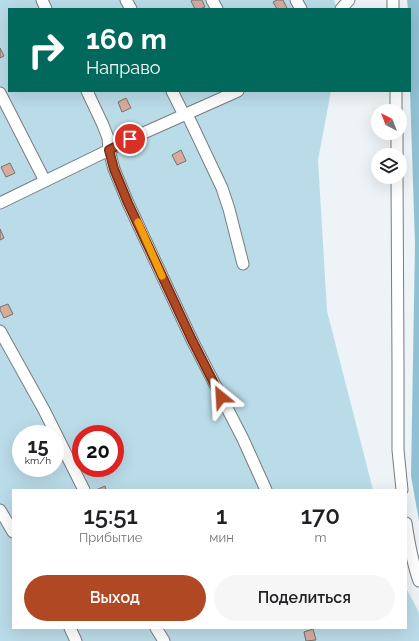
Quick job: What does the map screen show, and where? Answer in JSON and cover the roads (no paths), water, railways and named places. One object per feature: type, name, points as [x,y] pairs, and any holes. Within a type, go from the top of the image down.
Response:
[{"type":"street","points":[[87,92],[108,138],[109,150],[114,169],[128,203],[189,333],[266,489]]},
{"type":"street","points":[[173,92],[186,114],[222,188],[243,264]]},
{"type":"street","points":[[0,203],[130,139],[236,92]]},
{"type":"street","points":[[396,92],[396,104]]},
{"type":"street","points":[[0,93],[45,182]]},
{"type":"street","points":[[397,184],[398,450],[402,489]]},
{"type":"street","points":[[0,331],[44,410],[84,489]]},
{"type":"street","points":[[0,510],[12,530]]},
{"type":"street","points":[[407,529],[410,548],[419,581]]},
{"type":"street","points":[[70,629],[76,641]]},
{"type":"street","points":[[157,629],[164,641]]}]
